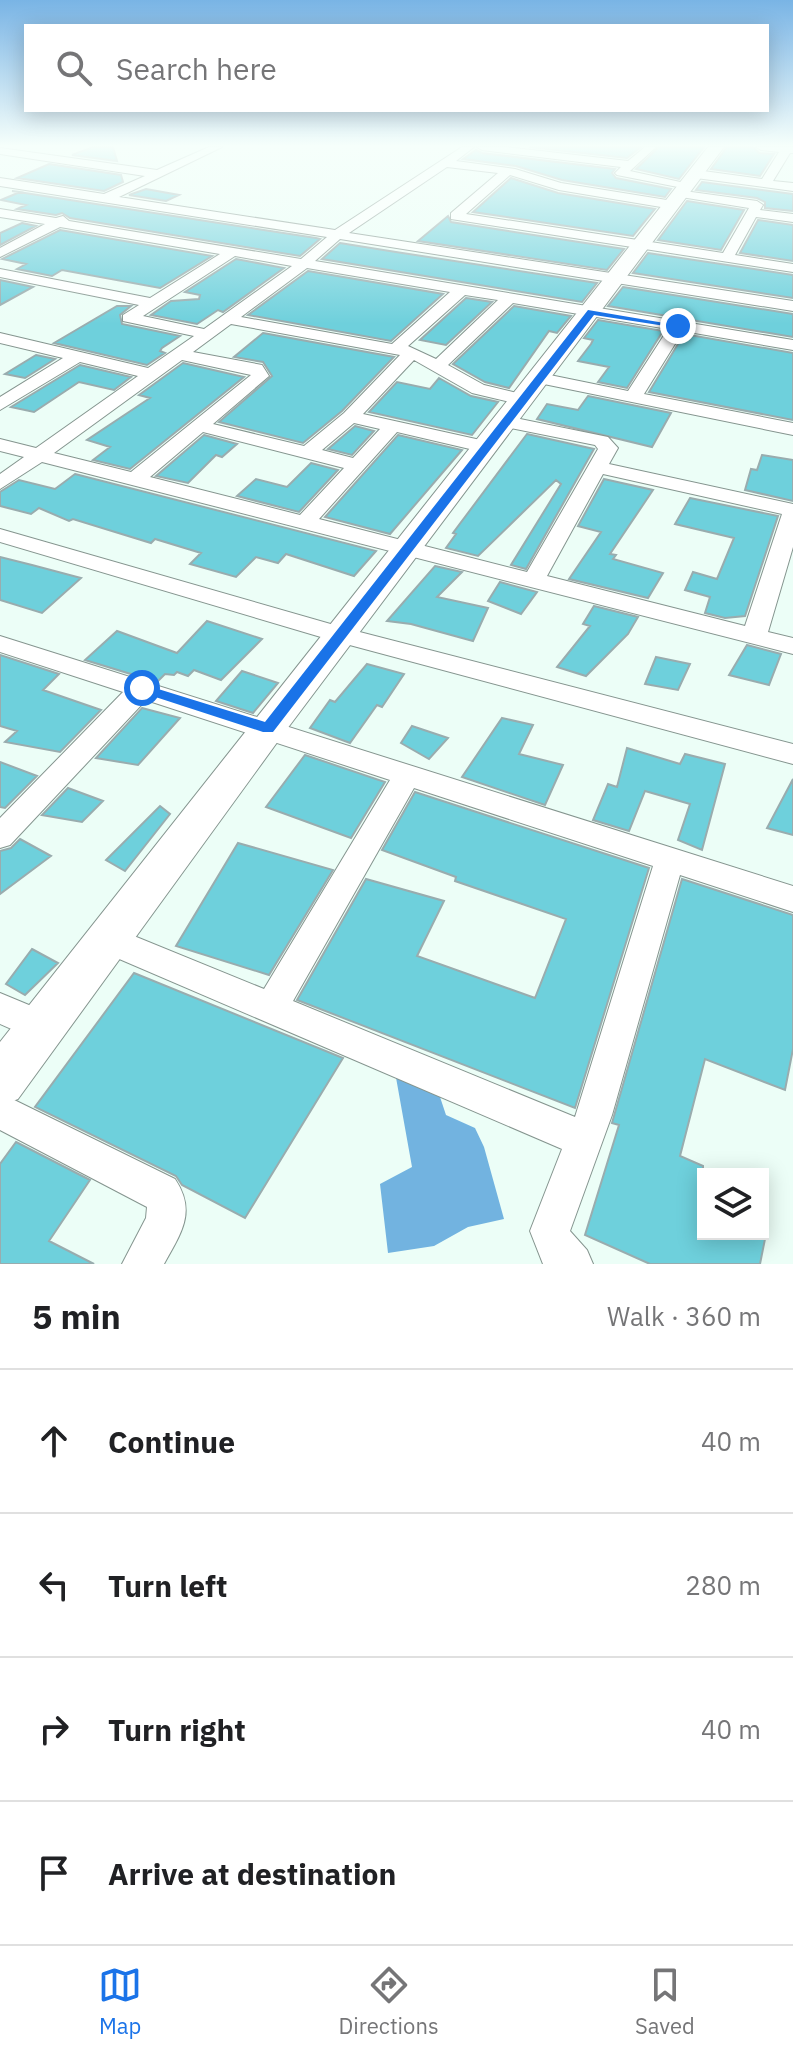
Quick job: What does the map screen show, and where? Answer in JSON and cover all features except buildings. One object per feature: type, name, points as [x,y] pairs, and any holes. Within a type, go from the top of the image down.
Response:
[{"type":"street","points":[[0,253],[90,206]]},
{"type":"street","points":[[155,206],[793,306]]},
{"type":"street","points":[[0,483],[381,206]]},
{"type":"street","points":[[467,206],[456,216],[641,247],[793,268]]},
{"type":"street","points":[[0,1082],[268,728],[671,206]]},
{"type":"street","points":[[726,259],[756,206]]},
{"type":"street","points":[[0,213],[793,345]]},
{"type":"street","points":[[752,213],[793,218]]},
{"type":"street","points":[[207,334],[129,319],[232,252]]},
{"type":"street","points":[[0,273],[151,303]]},
{"type":"street","points":[[307,453],[350,417],[404,351],[460,291]]},
{"type":"street","points":[[438,366],[508,299]]},
{"type":"street","points":[[228,319],[404,351],[438,366],[514,412],[605,443],[608,448],[533,581]]},
{"type":"street","points":[[633,397],[678,326]]},
{"type":"street","points":[[0,338],[151,374]]},
{"type":"street","points":[[134,480],[261,374],[256,369],[179,354]]},
{"type":"street","points":[[0,405],[76,357]]},
{"type":"street","points":[[350,417],[393,426],[633,397],[793,429]]},
{"type":"street","points":[[200,426],[357,465]]},
{"type":"street","points":[[304,523],[393,426]]},
{"type":"street","points":[[0,445],[793,646]]},
{"type":"street","points":[[597,467],[793,511],[754,637]]},
{"type":"street","points":[[0,535],[340,635],[793,754]]},
{"type":"street","points":[[0,644],[793,899]]},
{"type":"street","points":[[0,837],[142,688]]},
{"type":"street","points":[[271,1008],[408,773]]},
{"type":"street","points":[[573,1264],[560,1254],[550,1231],[584,1139],[670,858]]},
{"type":"street","points":[[107,939],[584,1139]]},
{"type":"street","points":[[0,1008],[41,1026]]},
{"type":"street","points":[[0,1111],[161,1193],[167,1202],[165,1223],[142,1264]]},
{"type":"water","points":[[395,1072],[435,1082],[446,1115],[475,1128],[484,1147],[504,1219],[468,1227],[434,1246],[388,1253],[380,1184],[412,1167]]},
{"type":"route","points":[[142,688],[268,728],[591,312],[678,326]]}]
